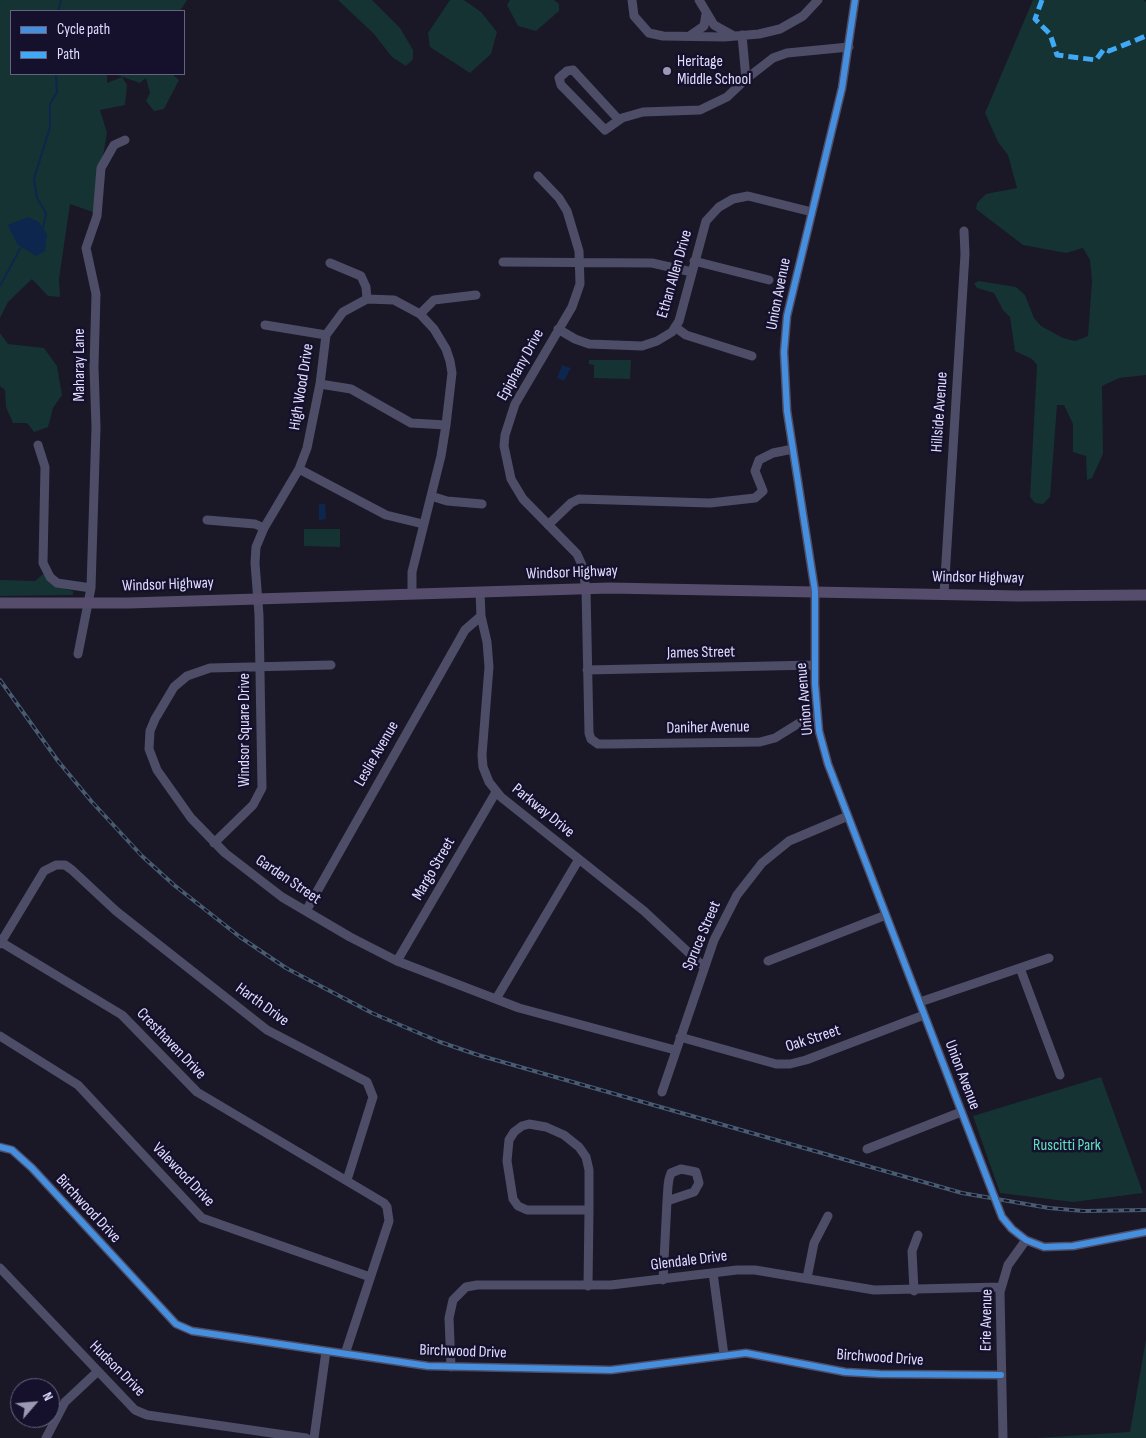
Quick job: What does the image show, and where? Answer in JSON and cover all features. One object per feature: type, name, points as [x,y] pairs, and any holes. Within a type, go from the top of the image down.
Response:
[{"type":"main road","name":"Windsor Highway","points":[[0,604],[89,604],[586,589],[1146,595]]},
{"type":"street","points":[[632,0],[634,16],[649,32],[663,36],[742,35],[772,32],[803,16],[818,0]]},
{"type":"street","points":[[698,0],[714,25],[732,35]]},
{"type":"street","name":"Union Avenue","points":[[855,0],[842,88],[788,308],[784,352],[787,411],[814,591],[817,716],[828,764],[1001,1215],[1012,1229],[1026,1240],[1044,1247],[1060,1248],[1146,1232]]},
{"type":"street","points":[[691,35],[704,26],[706,14]]},
{"type":"street","points":[[742,35],[746,79]]},
{"type":"street","points":[[619,120],[573,70],[567,71],[561,76],[559,82],[603,129],[608,128],[619,120],[643,112],[690,112],[707,109],[735,92],[746,79],[773,58],[787,53],[849,46]]},
{"type":"street","name":"Maharay Lane","points":[[78,654],[91,588],[96,427],[94,368],[96,294],[86,248],[97,216],[101,168],[106,156],[114,145],[124,140]]},
{"type":"street","name":"Epiphany Drive","points":[[538,176],[559,198],[567,211],[574,230],[581,263],[578,292],[515,404],[504,440],[506,461],[512,479],[523,499],[580,559],[586,589],[588,733],[594,742]]},
{"type":"street","name":"Ethan Allen Drive","points":[[558,329],[574,339],[589,344],[642,346],[657,341],[672,332],[675,327],[684,308],[694,261],[706,221],[724,202],[748,196],[812,212]]},
{"type":"street","name":"Hillside Avenue","points":[[944,594],[965,254],[964,231]]},
{"type":"street","points":[[694,261],[769,280]]},
{"type":"street","points":[[502,262],[652,262],[692,272]]},
{"type":"street","points":[[330,263],[361,276],[366,287],[367,299],[394,300],[420,314],[434,329],[446,349],[450,361],[452,373],[446,425],[412,572],[412,594]]},
{"type":"street","points":[[420,314],[434,300],[476,295]]},
{"type":"street","name":"High Wood Drive","points":[[257,599],[256,547],[264,528],[299,469],[307,448],[320,384],[326,335],[343,312],[367,299]]},
{"type":"street","points":[[265,325],[326,335]]},
{"type":"street","points":[[675,327],[686,335],[752,356]]},
{"type":"street","points":[[320,384],[351,389],[411,423],[446,425]]},
{"type":"street","points":[[38,445],[46,467],[44,563],[49,576],[57,583],[91,588]]},
{"type":"street","points":[[548,525],[571,503],[580,499],[710,503],[755,498],[762,491],[755,471],[758,460],[773,453],[793,449]]},
{"type":"street","points":[[299,469],[386,515],[423,524]]},
{"type":"street","points":[[431,496],[447,501],[482,504]]},
{"type":"street","points":[[208,520],[255,524],[264,528]]},
{"type":"street","name":"Parkway Drive","points":[[480,592],[481,616],[487,642],[489,666],[482,755],[483,767],[496,792],[644,911],[704,967]]},
{"type":"street","name":"Windsor Square Drive","points":[[214,843],[253,805],[262,788],[257,599]]},
{"type":"street","name":"Leslie Avenue","points":[[306,911],[465,630],[481,616]]},
{"type":"street","name":"Garden Street","points":[[331,665],[210,668],[187,676],[174,687],[150,730],[148,748],[157,770],[191,818],[214,843],[250,873],[306,911],[397,961],[519,1008],[675,1050]]},
{"type":"street","name":"James Street","points":[[587,670],[815,665]]},
{"type":"street","name":"Daniher Avenue","points":[[594,742],[610,744],[760,742],[775,738],[804,720],[817,716]]},
{"type":"street","name":"Margo Street","points":[[397,961],[496,792]]},
{"type":"street","name":"Spruce Street","points":[[662,1092],[704,967],[725,914],[737,895],[762,863],[789,841],[848,816]]},
{"type":"street","points":[[496,999],[579,859]]},
{"type":"street","name":"Harth Drive","points":[[0,943],[44,871],[56,865],[64,865],[72,870],[116,911],[267,1030],[367,1082],[373,1096],[347,1180]]},
{"type":"street","points":[[768,961],[886,915]]},
{"type":"street","name":"Cresthaven Drive","points":[[0,943],[122,1015],[197,1092],[347,1180]]},
{"type":"street","points":[[920,1002],[1049,958]]},
{"type":"street","points":[[1020,968],[1060,1075]]},
{"type":"street","name":"Oak Street","points":[[680,1037],[776,1064],[790,1064],[806,1060],[924,1015]]},
{"type":"street","name":"Valewood Drive","points":[[0,1036],[78,1085],[202,1218],[371,1273]]},
{"type":"street","points":[[866,1149],[961,1112]]},
{"type":"street","points":[[588,1286],[589,1210],[586,1157],[579,1147],[564,1135],[546,1127],[529,1124],[522,1126],[514,1132],[509,1140],[507,1161],[513,1199],[518,1206],[527,1210],[589,1210]]},
{"type":"street","name":"Birchwood Drive","points":[[0,1147],[12,1150],[32,1168],[180,1327],[428,1366],[611,1370],[724,1355],[754,1353],[845,1372],[1001,1375]]},
{"type":"street","points":[[345,1354],[389,1221],[387,1207],[381,1199],[347,1180]]},
{"type":"street","points":[[662,1280],[667,1201]]},
{"type":"street","points":[[807,1278],[814,1243],[828,1216]]},
{"type":"street","points":[[914,1291],[912,1251],[918,1235]]},
{"type":"street","name":"Erie Avenue","points":[[1003,1438],[1001,1287],[1008,1265],[1026,1240]]},
{"type":"street","name":"Hudson Drive","points":[[0,1268],[128,1404],[147,1415],[306,1438]]},
{"type":"street","name":"Glendale Drive","points":[[451,1367],[450,1309],[453,1300],[466,1287],[477,1285],[588,1286],[755,1270],[807,1278],[837,1286],[874,1290],[914,1291],[1001,1287]]},
{"type":"street","points":[[713,1273],[724,1355]]},
{"type":"street","points":[[314,1438],[326,1351]]},
{"type":"street","points":[[46,1438],[65,1402],[97,1372]]},
{"type":"green space","points":[[0,0],[187,0],[181,10],[10,10],[10,75],[107,75],[107,83],[122,77],[127,85],[125,105],[100,110],[107,133],[93,212],[70,204],[59,279],[60,297],[48,296],[32,279],[8,302],[0,318]]},
{"type":"green space","points":[[338,0],[372,0],[400,28],[413,50],[413,59],[406,66],[392,57],[374,34]]},
{"type":"green space","points":[[450,0],[464,0],[481,12],[497,32],[491,54],[470,73],[430,47],[428,33]]},
{"type":"green space","points":[[510,0],[554,0],[559,4],[559,11],[536,31],[518,26],[507,5]]},
{"type":"green space","points":[[1033,0],[1143,0],[1146,2],[1146,375],[1119,378],[1102,386],[1103,454],[1092,478],[1087,480],[1086,456],[1073,452],[1073,424],[1064,405],[1057,405],[1050,497],[1043,504],[1035,503],[1030,497],[1037,365],[1032,359],[1015,351],[1010,317],[1003,310],[994,293],[977,288],[974,283],[979,281],[1016,287],[1025,295],[1034,318],[1041,326],[1063,338],[1075,341],[1088,336],[1092,281],[1090,260],[1083,248],[1066,253],[1023,245],[976,209],[977,203],[986,194],[1017,188],[1008,155],[998,142],[985,113]]},
{"type":"green space","points":[[117,75],[173,75],[179,80],[164,109],[154,111],[146,101],[150,93],[146,78],[140,83]]},
{"type":"green space","points":[[0,333],[8,344],[44,348],[57,366],[62,395],[53,408],[48,427],[34,432],[27,423],[13,423],[6,407],[5,390],[0,386]]},
{"type":"green space","points":[[589,360],[631,360],[630,379],[594,378],[594,365],[589,364]]},
{"type":"green space","points":[[304,529],[340,529],[340,547],[304,546]]},
{"type":"green space","points":[[43,574],[54,586],[73,591],[73,595],[0,596],[0,580],[35,581]]},
{"type":"green space","name":"Ruscitti Park","points":[[1101,1077],[1143,1193],[1073,1202],[1000,1193],[973,1116]]},
{"type":"green space","points":[[1146,1339],[1146,1438],[1036,1438],[1130,1432]]},
{"type":"water","points":[[28,217],[39,222],[47,235],[45,251],[36,256],[17,244],[8,225]]},
{"type":"water","points":[[562,365],[571,368],[564,381],[557,378]]},
{"type":"water","points":[[319,504],[325,504],[326,519],[319,520]]},
{"type":"waterway","points":[[58,10],[61,0]]},
{"type":"waterway","points":[[43,229],[46,213],[37,198],[34,179],[50,127],[50,104],[57,92],[56,75]]},
{"type":"waterway","points":[[0,286],[21,247]]},
{"type":"railway","points":[[0,680],[58,761],[92,802],[142,856],[174,885],[240,937],[286,968],[372,1013],[440,1042],[478,1055],[962,1193],[1049,1208],[1084,1211],[1146,1210]]},
{"type":"marked path","points":[[1042,0],[1035,19],[1050,34],[1057,55],[1096,60],[1104,49],[1109,51],[1146,36]]},
{"type":"cycle path","points":[[855,0],[842,88],[787,316],[784,352],[787,411],[815,591],[815,684],[819,731],[828,764],[1002,1217],[1012,1229],[1026,1240],[1044,1247],[1073,1246],[1146,1232]]},
{"type":"cycle path","points":[[0,1147],[12,1150],[32,1168],[176,1324],[192,1331],[428,1366],[611,1370],[746,1353],[845,1372],[1001,1375]]},
{"type":"place","name":"Heritage Middle School","points":[[667,71]]}]
